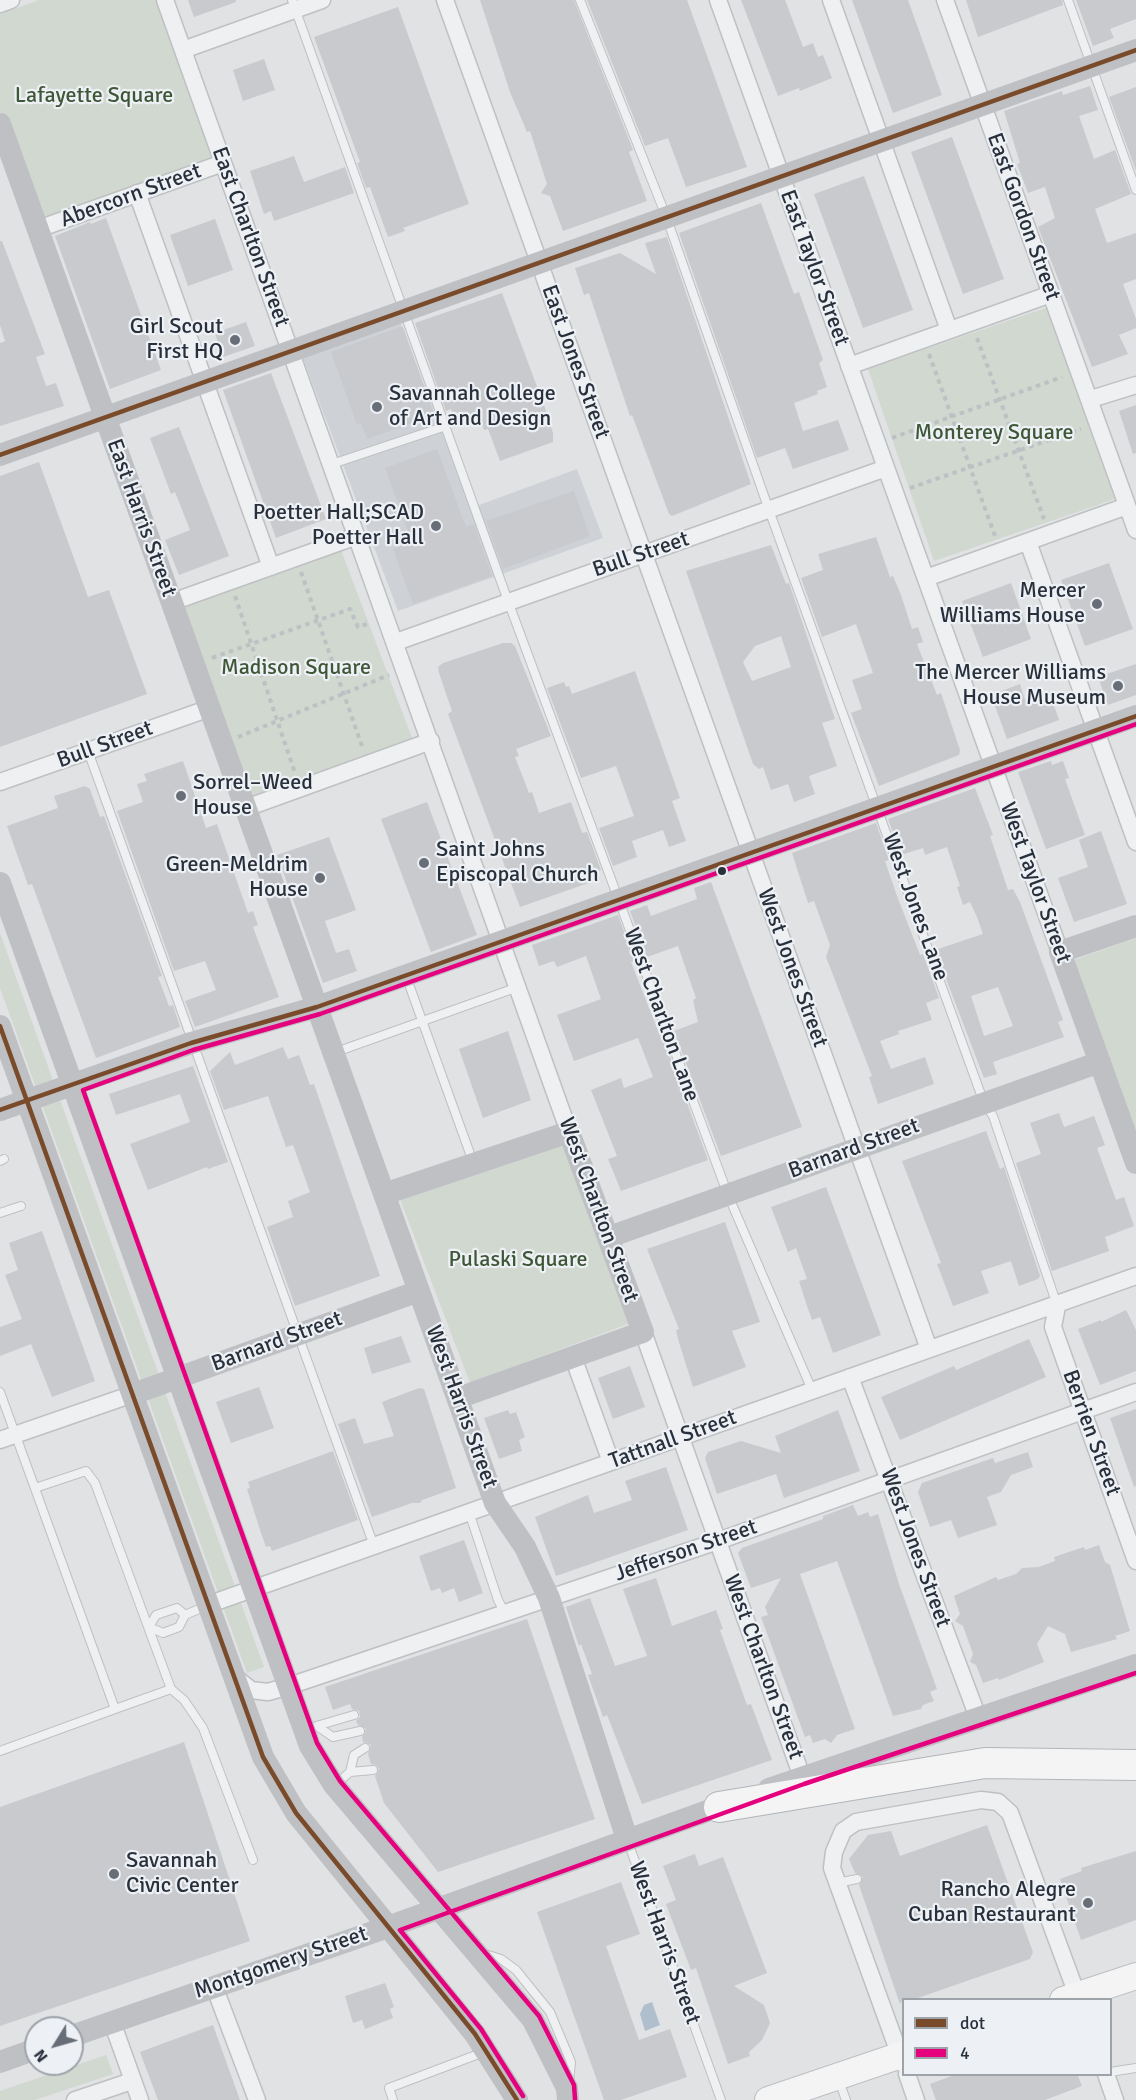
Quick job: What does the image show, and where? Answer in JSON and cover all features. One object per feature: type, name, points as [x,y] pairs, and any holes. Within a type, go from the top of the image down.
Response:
[{"type":"highway","points":[[719,1807],[985,1763],[1136,1765]]},
{"type":"main road","points":[[0,454],[1136,50]]},
{"type":"main road","name":"East Harris Street","points":[[0,124],[210,708]]},
{"type":"main road","name":"West Harris Street","points":[[210,708],[495,1503],[525,1547],[549,1598],[627,1839]]},
{"type":"main road","points":[[0,1110],[191,1043],[317,1007],[1136,716]]},
{"type":"main road","points":[[0,883],[289,1686],[311,1728],[310,1746],[342,1778],[438,1907],[533,2020],[568,2094]]},
{"type":"main road","points":[[1060,952],[1136,926]]},
{"type":"main road","name":"West Taylor Street","points":[[1060,952],[1136,1163]]},
{"type":"main road","points":[[0,1026],[210,1604],[263,1757],[296,1813],[487,2051],[517,2100]]},
{"type":"main road","name":"Barnard Street","points":[[609,1237],[1100,1062]]},
{"type":"main road","points":[[384,1194],[569,1132]]},
{"type":"main road","name":"West Charlton Street","points":[[569,1132],[644,1332]]},
{"type":"main road","name":"Barnard Street","points":[[133,1394],[419,1291]]},
{"type":"main road","points":[[458,1398],[644,1332]]},
{"type":"main road","name":"Montgomery Street","points":[[84,2032],[387,1927],[802,1777],[979,1720],[1136,1665]]},
{"type":"main road","points":[[1073,1998],[1136,1976]]},
{"type":"main road","points":[[0,2062],[24,2053]]},
{"type":"main road","points":[[774,2099],[841,2088],[902,2062]]},
{"type":"street","points":[[0,4],[11,0]]},
{"type":"street","name":"East Charlton Street","points":[[165,0],[396,642]]},
{"type":"street","points":[[183,50],[294,4],[322,0]]},
{"type":"street","name":"East Jones Street","points":[[444,0],[644,554]]},
{"type":"street","name":"East Taylor Street","points":[[718,0],[886,468]]},
{"type":"street","points":[[831,0],[949,330]]},
{"type":"street","name":"East Gordon Street","points":[[945,0],[1091,399],[1136,530]]},
{"type":"street","name":"Abercorn Street","points":[[38,229],[223,163]]},
{"type":"street","points":[[137,193],[272,567]]},
{"type":"street","points":[[849,366],[1051,294]]},
{"type":"street","points":[[1091,399],[1136,385]]},
{"type":"street","name":"Bull Street","points":[[396,642],[886,468]]},
{"type":"street","name":"West Taylor Street","points":[[886,468],[1060,952]]},
{"type":"street","points":[[926,578],[1127,506]]},
{"type":"street","points":[[172,602],[357,536]]},
{"type":"street","points":[[1028,542],[1136,842]]},
{"type":"street","name":"West Jones Street","points":[[644,554],[929,1349]]},
{"type":"street","name":"West Charlton Street","points":[[396,642],[569,1132]]},
{"type":"street","name":"Bull Street","points":[[0,782],[210,708]]},
{"type":"street","points":[[246,808],[431,741]]},
{"type":"street","name":"Tattnall Street","points":[[210,1604],[812,1390],[1057,1306],[1136,1276]]},
{"type":"street","name":"Berrien Street","points":[[1057,1306],[1053,1327],[1136,1561]]},
{"type":"street","name":"West Charlton Street","points":[[644,1332],[802,1777]]},
{"type":"street","points":[[573,1357],[610,1462]]},
{"type":"street","name":"West Jones Street","points":[[850,1377],[979,1720]]},
{"type":"street","name":"Jefferson Street","points":[[236,1678],[250,1690],[268,1692],[289,1686],[718,1541],[1136,1392]]},
{"type":"street","name":"Barnard Street","points":[[0,1440],[133,1394]]},
{"type":"street","points":[[902,2059],[832,1869],[834,1852],[843,1831],[856,1822],[981,1800],[998,1802],[1010,1813],[1073,1998]]},
{"type":"street","points":[[214,1986],[257,2100]]},
{"type":"street","points":[[112,2022],[140,2100]]},
{"type":"street","points":[[908,2076],[916,2100]]},
{"type":"street","points":[[1107,2076],[1115,2100]]},
{"type":"street","points":[[75,2100],[132,2081]]},
{"type":"lane","name":"West Jones Lane","points":[[580,0],[666,216],[769,510],[879,807],[984,1103],[993,1116],[1057,1306]]},
{"type":"lane","points":[[1068,0],[1136,190]]},
{"type":"lane","name":"West Charlton Lane","points":[[294,4],[618,901],[728,1195],[812,1390]]},
{"type":"lane","points":[[332,464],[446,426]]},
{"type":"lane","points":[[88,751],[191,1043],[374,1546]]},
{"type":"lane","points":[[406,976],[473,1163]]},
{"type":"lane","points":[[333,1052],[519,987]]},
{"type":"lane","points":[[0,1213],[21,1206]]},
{"type":"lane","points":[[0,1392],[115,1709]]},
{"type":"lane","points":[[35,1488],[86,1472],[95,1483],[171,1689],[184,1700],[203,1728],[253,1860]]},
{"type":"lane","points":[[469,1512],[498,1600],[505,1613]]},
{"type":"lane","points":[[149,1627],[163,1633],[179,1627],[185,1615],[210,1604]]},
{"type":"lane","points":[[149,1627],[156,1615],[166,1611],[177,1608],[185,1615]]},
{"type":"lane","points":[[0,1751],[171,1689]]},
{"type":"lane","points":[[311,1728],[354,1715]]},
{"type":"lane","points":[[311,1728],[333,1737],[360,1731]]},
{"type":"lane","points":[[342,1778],[354,1755],[365,1748]]},
{"type":"lane","points":[[342,1778],[373,1770]]},
{"type":"lane","name":"West Harris Street","points":[[627,1839],[721,2100]]},
{"type":"lane","points":[[837,1883],[857,1879]]},
{"type":"lane","points":[[393,2100],[389,2088],[487,2051]]},
{"type":"lane","points":[[1112,2072],[1136,2068]]},
{"type":"path","points":[[975,333],[1045,523]]},
{"type":"path","points":[[927,349],[996,540]]},
{"type":"path","points":[[883,441],[1080,370]]},
{"type":"path","points":[[904,490],[1019,452],[1099,422]]},
{"type":"path","points":[[299,566],[365,755]]},
{"type":"path","points":[[232,588],[297,779]]},
{"type":"path","points":[[203,661],[350,609],[358,627],[371,623]]},
{"type":"path","points":[[232,740],[389,675]]},
{"type":"shaded area","name":"Savannah College of Art and Design","points":[[395,308],[471,508],[577,469],[603,538],[398,611],[298,345]]},
{"type":"green space","name":"Lafayette Square","points":[[39,0],[160,0],[216,158],[39,220],[0,111],[0,14]]},
{"type":"green space","name":"Monterey Square","points":[[1054,305],[1121,497],[934,561],[868,369]]},
{"type":"green space","name":"Madison Square","points":[[341,550],[412,738],[253,796],[184,605]]},
{"type":"green space","points":[[0,933],[264,1667],[247,1673],[0,988]]},
{"type":"green space","points":[[1136,938],[1136,1137],[1074,960]]},
{"type":"green space","name":"Pulaski Square","points":[[566,1137],[636,1321],[470,1383],[400,1199]]},
{"type":"green space","points":[[106,2055],[113,2074],[35,2100],[0,2100],[0,2091],[44,2076],[84,2076],[84,2062]]},
{"type":"water","points":[[652,2002],[660,2025],[645,2031],[640,2014],[644,2005]]},
{"type":"building","points":[[188,0],[236,0],[236,2],[194,17]]},
{"type":"building","points":[[480,0],[574,0],[633,150],[629,152],[647,201],[563,231],[550,196],[541,193],[547,184],[530,131],[527,132],[510,92]]},
{"type":"building","points":[[587,0],[687,0],[747,167],[686,187],[668,138],[645,146]]},
{"type":"building","points":[[741,0],[785,0],[803,47],[813,43],[818,57],[823,55],[832,78],[800,91],[799,88],[778,96]]},
{"type":"building","points":[[852,0],[908,0],[942,95],[893,113]]},
{"type":"building","points":[[966,0],[1062,0],[1063,5],[978,37]]},
{"type":"building","points":[[1076,0],[1136,0],[1136,19],[1110,29],[1114,38],[1093,46]]},
{"type":"building","points":[[398,7],[469,204],[403,228],[405,231],[388,237],[370,187],[366,188],[357,163],[360,162],[314,37]]},
{"type":"building","points":[[264,59],[275,90],[243,101],[233,70]]},
{"type":"building","points":[[1090,86],[1098,110],[1079,116],[1094,159],[1115,150],[1131,194],[1095,209],[1107,243],[1136,233],[1136,279],[1123,284],[1136,319],[1136,328],[1119,335],[1128,354],[1092,367],[1038,227],[1055,218],[1045,187],[1028,193],[1017,164],[1020,163],[1004,111],[1062,91],[1063,95]]},
{"type":"building","points":[[1136,87],[1136,171],[1109,97]]},
{"type":"building","points":[[952,137],[1004,279],[963,294],[911,152]]},
{"type":"building","points":[[294,156],[304,182],[345,167],[354,193],[274,221],[271,211],[264,214],[250,171]]},
{"type":"building","points":[[864,176],[913,310],[863,328],[814,194]]},
{"type":"building","points":[[761,203],[794,294],[799,292],[823,360],[819,363],[827,387],[817,391],[818,394],[794,403],[803,431],[838,420],[849,450],[793,469],[785,448],[757,458],[679,233]]},
{"type":"building","points":[[106,218],[161,370],[110,389],[55,236]]},
{"type":"building","points":[[215,219],[233,270],[188,286],[170,235]]},
{"type":"building","points":[[667,237],[751,484],[672,516],[669,514],[632,415],[630,416],[589,293],[584,295],[575,268],[620,253],[656,274],[645,243]]},
{"type":"building","points":[[0,241],[2,241],[45,354],[36,357],[46,386],[56,383],[64,406],[0,426],[0,343],[5,341],[0,325]]},
{"type":"building","points":[[502,293],[545,408],[553,433],[553,442],[500,461],[488,429],[484,430],[478,412],[455,421],[451,409],[446,411],[415,323]]},
{"type":"building","name":"Girl Scout First HQ","points":[[246,322],[255,346],[223,357],[215,333]]},
{"type":"building","points":[[403,327],[434,415],[367,439],[361,423],[357,425],[331,352]]},
{"type":"building","points":[[271,373],[326,519],[276,538],[223,390]]},
{"type":"building","points":[[1136,405],[1136,453],[1133,454],[1119,411]]},
{"type":"building","points":[[179,427],[229,556],[179,575],[165,540],[190,530],[175,492],[171,494],[150,438]]},
{"type":"building","name":"Poetter Hall;SCAD Poetter Hall","points":[[437,449],[466,527],[474,524],[492,576],[413,604],[393,549],[412,542],[385,468]]},
{"type":"building","points":[[39,462],[88,597],[109,590],[147,694],[0,747],[0,476]]},
{"type":"building","points":[[574,491],[590,536],[503,569],[486,521]]},
{"type":"building","points":[[876,537],[890,577],[893,576],[901,595],[912,629],[918,627],[923,642],[917,644],[937,695],[941,693],[960,750],[959,755],[879,786],[851,713],[862,709],[852,680],[873,673],[856,624],[822,637],[801,578],[823,570],[818,554]]},
{"type":"building","points":[[771,545],[786,584],[789,583],[835,719],[822,723],[837,766],[809,776],[815,794],[794,802],[788,784],[771,790],[763,767],[759,769],[753,764],[686,571]],"holes":[[[781,636],[791,667],[752,681],[743,662],[755,646]]]},
{"type":"building","name":"Mercer Williams House","points":[[1109,563],[1133,629],[1085,646],[1061,580]]},
{"type":"building","points":[[1011,583],[1031,639],[983,657],[962,601]]},
{"type":"building","points":[[503,643],[511,643],[515,646],[551,736],[516,749],[519,756],[515,757],[529,793],[532,792],[539,813],[571,802],[582,833],[587,832],[601,870],[597,871],[600,879],[520,907],[448,714],[452,711],[438,667],[443,663]]},
{"type":"building","name":"The Mercer Williams House Museum","points":[[1136,664],[1136,695],[1108,705],[1098,677]]},
{"type":"building","points":[[635,671],[680,798],[672,801],[686,841],[669,847],[663,830],[632,841],[637,857],[613,866],[599,828],[634,816],[616,766],[581,778],[547,688],[564,682],[566,687],[569,686],[572,694]]},
{"type":"building","points":[[1020,684],[1025,700],[1049,691],[1059,720],[1007,739],[991,695]]},
{"type":"building","points":[[183,761],[206,828],[217,824],[248,913],[253,911],[258,925],[253,927],[279,997],[195,1027],[185,1001],[216,990],[205,961],[174,971],[117,811],[143,802],[137,784],[147,781],[144,774]]},
{"type":"building","points":[[1051,761],[1052,765],[1063,761],[1069,778],[1065,779],[1085,835],[1046,849],[1018,772]]},
{"type":"building","points":[[85,786],[90,789],[100,817],[104,816],[162,976],[158,977],[169,1006],[173,1005],[180,1027],[96,1058],[32,884],[28,885],[7,826],[58,808],[54,796]]},
{"type":"building","points":[[975,788],[993,835],[990,836],[1008,890],[1013,889],[1020,902],[1063,1020],[1058,1022],[1064,1037],[993,1062],[997,1074],[984,1078],[935,950],[983,934],[977,917],[970,902],[963,905],[957,887],[960,886],[947,847],[925,855],[923,848],[901,855],[888,819]],"holes":[[[998,987],[1013,1026],[984,1036],[971,996]]]},
{"type":"building","name":"Saint Johns Episcopal Church","points":[[427,802],[477,935],[431,952],[381,819]]},
{"type":"building","points":[[876,823],[889,860],[885,861],[897,896],[920,955],[923,954],[939,998],[926,1003],[932,1020],[898,1031],[899,1034],[880,1041],[891,1069],[925,1057],[934,1084],[878,1104],[869,1077],[872,1076],[826,957],[830,945],[814,901],[808,903],[792,853]]},
{"type":"building","points":[[1101,831],[1127,904],[1074,922],[1058,878],[1088,867],[1079,840]]},
{"type":"building","name":"Green-Meldrim House","points":[[329,837],[356,910],[325,921],[336,953],[349,949],[357,971],[323,983],[277,855]]},
{"type":"building","points":[[711,882],[802,1127],[721,1156],[674,1031],[698,1022],[693,1000],[696,998],[678,946],[647,957],[630,911],[647,905],[651,916],[697,899],[694,888]]},
{"type":"building","points":[[618,915],[635,961],[631,962],[660,1036],[662,1035],[708,1160],[621,1191],[608,1159],[617,1156],[591,1090],[621,1078],[624,1088],[653,1077],[638,1038],[574,1061],[557,1015],[601,999],[586,956],[557,967],[554,961],[539,966],[532,945]]},
{"type":"building","points":[[508,1031],[531,1100],[483,1118],[459,1049]]},
{"type":"building","points":[[283,1047],[288,1059],[299,1055],[310,1085],[314,1084],[380,1276],[295,1306],[267,1227],[293,1217],[288,1201],[310,1192],[293,1145],[286,1147],[268,1096],[224,1110],[210,1071],[230,1052],[235,1065]]},
{"type":"building","points":[[193,1066],[228,1162],[208,1169],[207,1167],[148,1190],[130,1144],[190,1122],[180,1094],[116,1115],[109,1094]]},
{"type":"building","points":[[1059,1113],[1064,1127],[1094,1116],[1105,1145],[1097,1148],[1116,1200],[1124,1197],[1134,1226],[1105,1237],[1109,1251],[1052,1271],[1016,1163],[1041,1154],[1030,1123]]},
{"type":"building","points":[[986,1131],[1000,1169],[1004,1167],[1040,1276],[1038,1279],[1019,1286],[1011,1261],[981,1271],[989,1293],[953,1306],[937,1264],[941,1263],[902,1161]]},
{"type":"building","points":[[826,1187],[881,1335],[833,1353],[820,1317],[812,1320],[807,1306],[799,1281],[807,1279],[796,1248],[788,1252],[771,1207]]},
{"type":"building","points":[[725,1222],[760,1322],[732,1331],[746,1367],[693,1387],[678,1339],[676,1330],[679,1329],[647,1249]]},
{"type":"building","points":[[42,1231],[95,1381],[52,1397],[31,1344],[0,1356],[0,1327],[22,1319],[5,1275],[18,1270],[9,1243]]},
{"type":"building","points":[[1126,1310],[1136,1330],[1136,1371],[1100,1385],[1078,1329],[1101,1320],[1101,1322]]},
{"type":"building","points":[[401,1336],[411,1362],[372,1374],[364,1348]]},
{"type":"building","points":[[1029,1339],[1046,1377],[900,1440],[881,1397],[954,1366],[956,1370]]},
{"type":"building","points":[[630,1366],[645,1407],[613,1419],[598,1378]]},
{"type":"building","points":[[259,1387],[274,1428],[231,1443],[216,1402]]},
{"type":"building","points":[[419,1388],[424,1389],[456,1488],[422,1500],[420,1503],[412,1503],[372,1517],[338,1424],[355,1418],[364,1444],[394,1436],[382,1402]]},
{"type":"building","points":[[1136,1409],[1136,1486],[1134,1487],[1110,1418]]},
{"type":"building","points":[[508,1410],[510,1414],[516,1412],[525,1437],[519,1440],[522,1451],[499,1459],[484,1418]]},
{"type":"building","points":[[838,1410],[860,1471],[784,1498],[776,1474],[717,1494],[705,1458],[708,1452],[741,1441],[781,1453],[775,1436]]},
{"type":"building","points":[[333,1451],[358,1520],[272,1551],[270,1546],[266,1547],[260,1530],[247,1489],[250,1488],[248,1482]]},
{"type":"building","points":[[1028,1452],[1033,1467],[1011,1475],[1001,1492],[987,1497],[997,1525],[958,1538],[951,1520],[930,1527],[918,1492],[922,1483],[993,1458],[995,1463]]},
{"type":"building","points":[[666,1467],[688,1530],[556,1576],[535,1517],[588,1495],[594,1513],[632,1500],[625,1481]]},
{"type":"building","points":[[853,1505],[858,1516],[868,1512],[870,1517],[878,1514],[899,1584],[937,1689],[930,1692],[934,1701],[923,1705],[921,1709],[893,1716],[837,1561],[800,1574],[855,1729],[837,1735],[831,1743],[825,1739],[813,1743],[810,1735],[805,1737],[761,1617],[768,1615],[765,1607],[781,1578],[751,1588],[738,1553],[742,1548],[823,1519],[823,1516]]},
{"type":"building","points":[[464,1540],[483,1593],[459,1602],[454,1588],[442,1593],[440,1588],[431,1591],[419,1556]]},
{"type":"building","points":[[1099,1545],[1105,1562],[1110,1565],[1130,1631],[1115,1636],[1117,1639],[1071,1652],[1065,1634],[1048,1626],[1037,1644],[1044,1662],[999,1680],[998,1678],[983,1683],[976,1665],[970,1662],[973,1654],[963,1626],[955,1621],[960,1614],[954,1596],[996,1577],[998,1580],[1016,1574],[1022,1568],[1039,1567],[1055,1561],[1054,1557],[1084,1547],[1085,1550]]},
{"type":"building","points":[[656,1578],[672,1626],[716,1610],[723,1629],[720,1630],[747,1705],[751,1704],[772,1760],[642,1804],[607,1715],[603,1717],[588,1675],[592,1674],[581,1644],[579,1646],[566,1607],[590,1598],[615,1666],[647,1656],[623,1589]]},
{"type":"building","points":[[527,1619],[595,1819],[438,1872],[384,1803],[375,1776],[379,1769],[376,1765],[371,1764],[368,1754],[371,1745],[363,1742],[362,1737],[366,1729],[358,1725],[356,1721],[360,1717],[359,1711],[352,1709],[350,1704],[333,1710],[325,1687]]},
{"type":"building","name":"Savannah Civic Center","points":[[184,1742],[250,1941],[0,2026],[0,1807]]},
{"type":"building","points":[[987,1825],[1033,1952],[1030,1959],[918,1998],[902,1998],[900,2004],[859,1885],[863,1877],[855,1873],[849,1859],[868,1835],[891,1831],[900,1856]]},
{"type":"building","points":[[1136,1851],[1136,1920],[1081,1940],[1060,1879],[1082,1871],[1081,1868]]},
{"type":"building","points":[[695,1854],[699,1866],[723,1857],[767,1973],[734,1986],[764,2005],[770,2023],[762,2040],[749,2052],[750,2056],[728,2064],[696,1968],[691,1970],[666,1904],[676,1900],[663,1866]]},
{"type":"building","points":[[621,1882],[640,1934],[606,1946],[639,2040],[670,2029],[687,2077],[621,2100],[604,2100],[537,1912]]},
{"type":"building","points":[[385,1983],[394,2007],[390,2009],[393,2018],[365,2029],[362,2020],[353,2023],[345,1996]]},
{"type":"building","points":[[213,2025],[240,2100],[158,2100],[140,2052]]},
{"type":"building","points":[[952,2076],[1078,2076],[1082,2086],[1045,2100],[936,2100],[930,2084]]},
{"type":"transit line","name":"dot","points":[[0,455],[1136,50]]},
{"type":"transit line","name":"dot","points":[[0,1110],[191,1043],[317,1007],[1136,716]]},
{"type":"transit line","name":"4","points":[[575,2099],[574,2085],[539,2016],[340,1781],[317,1743],[83,1090],[193,1050],[320,1014],[1136,724]]},
{"type":"transit line","name":"dot","points":[[0,1026],[263,1757],[296,1813],[475,2034],[517,2100]]},
{"type":"transit line","name":"4","points":[[523,2096],[481,2029],[400,1930],[804,1784],[1136,1673]]},
{"type":"place","name":"Girl Scout First HQ","points":[[235,340]]},
{"type":"place","name":"Savannah College of Art and Design","points":[[377,407]]},
{"type":"place","name":"Poetter Hall;SCAD Poetter Hall","points":[[436,526]]},
{"type":"place","name":"Mercer Williams House","points":[[1097,604]]},
{"type":"place","name":"The Mercer Williams House Museum","points":[[1118,686]]},
{"type":"place","name":"Sorrel–Weed House","points":[[181,796]]},
{"type":"place","name":"Saint Johns Episcopal Church","points":[[424,863]]},
{"type":"place","name":"Green-Meldrim House","points":[[320,878]]},
{"type":"place","name":"Savannah Civic Center","points":[[114,1874]]},
{"type":"place","name":"Rancho Alegre Cuban Restaurant","points":[[1088,1903]]}]
